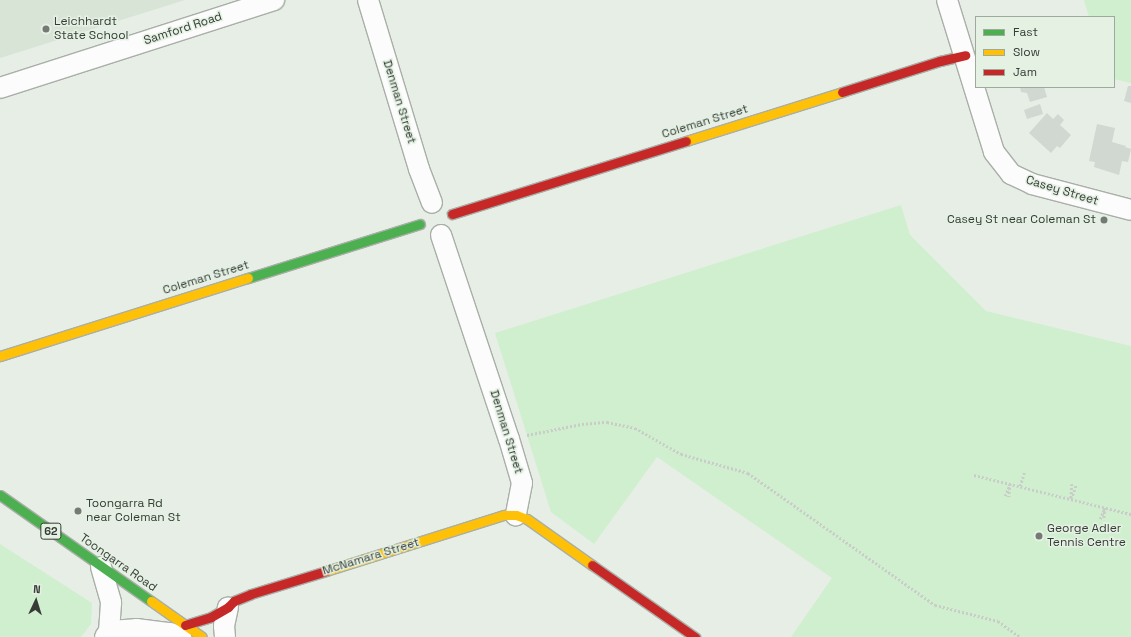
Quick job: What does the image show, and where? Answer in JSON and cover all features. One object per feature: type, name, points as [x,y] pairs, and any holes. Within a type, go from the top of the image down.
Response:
[{"type":"street","name":"Samford Road","points":[[0,88],[242,5],[274,0]]},
{"type":"street","name":"Denman Street","points":[[368,0],[419,169],[432,203]]},
{"type":"street","name":"Casey Street","points":[[947,0],[994,152],[1011,174],[1032,184],[1131,210]]},
{"type":"street","name":"Coleman Street","points":[[452,214],[940,61],[965,55]]},
{"type":"street","points":[[432,203],[444,205],[452,214],[451,227],[447,232],[441,235],[428,234],[420,224],[422,211],[432,203]]},
{"type":"street","name":"Coleman Street","points":[[0,356],[420,224]]},
{"type":"street","name":"Denman Street","points":[[441,235],[509,439],[522,483],[516,515]]},
{"type":"street","name":"Toongarra Road","points":[[0,495],[101,567],[189,634]]},
{"type":"street","name":"McNamara Street","points":[[189,634],[211,617],[228,607],[234,601],[252,594],[504,515],[516,515]]},
{"type":"street","points":[[516,515],[527,519],[695,637]]},
{"type":"street","points":[[101,567],[111,603],[107,634],[136,628],[189,634]]},
{"type":"street","points":[[225,637],[224,626],[228,607]]},
{"type":"path","points":[[509,439],[582,424],[607,422],[635,428],[681,454],[748,473],[935,605],[998,621],[1020,637]]},
{"type":"path","points":[[1020,486],[1024,473]]},
{"type":"path","points":[[974,475],[1131,514]]},
{"type":"path","points":[[1005,496],[1010,484]]},
{"type":"path","points":[[1009,496],[1010,484]]},
{"type":"path","points":[[1071,499],[1072,484]]},
{"type":"path","points":[[1071,499],[1076,485]]},
{"type":"path","points":[[1102,520],[1105,508]]},
{"type":"shaded area","name":"Leichhardt State School","points":[[0,0],[185,0],[0,58]]},
{"type":"green space","points":[[1084,0],[1131,0],[1131,83],[1115,79],[1115,16],[1089,16]]},
{"type":"green space","points":[[901,205],[910,235],[986,311],[1131,346],[1131,637],[791,637],[832,578],[657,457],[594,544],[551,512],[495,333]]},
{"type":"green space","points":[[0,544],[92,603],[91,624],[81,637],[0,637]]},
{"type":"building","points":[[1128,86],[1131,86],[1131,103],[1124,101]]},
{"type":"building","points":[[1020,88],[1044,88],[1047,97],[1030,102],[1027,93],[1021,92]]},
{"type":"building","points":[[1040,104],[1043,114],[1027,119],[1024,110]]},
{"type":"building","points":[[1047,113],[1053,119],[1058,114],[1064,120],[1060,125],[1071,135],[1060,148],[1057,146],[1051,153],[1029,133]]},
{"type":"building","points":[[1097,124],[1115,128],[1112,142],[1131,149],[1128,162],[1122,161],[1119,175],[1094,167],[1095,162],[1089,161]]},
{"type":"traffic: fast","points":[[248,278],[420,224]]},
{"type":"traffic: fast","points":[[0,495],[151,601]]},
{"type":"traffic: slow","points":[[686,141],[842,92]]},
{"type":"traffic: slow","points":[[0,356],[248,278]]},
{"type":"traffic: slow","points":[[326,571],[504,515],[516,515],[527,519],[592,565]]},
{"type":"traffic: slow","points":[[151,601],[202,637]]},
{"type":"traffic: jam","points":[[842,92],[940,61],[965,55]]},
{"type":"traffic: jam","points":[[452,214],[686,141]]},
{"type":"traffic: jam","points":[[592,565],[695,637]]},
{"type":"traffic: jam","points":[[185,625],[211,617],[228,607],[234,601],[251,594],[326,571]]},
{"type":"place","name":"Leichhardt State School","points":[[46,29]]},
{"type":"place","name":"Casey St near Coleman St","points":[[1104,220]]},
{"type":"place","name":"Toongarra Rd near Coleman St","points":[[78,511]]},
{"type":"place","name":"George Adler Tennis Centre","points":[[1039,536]]}]
